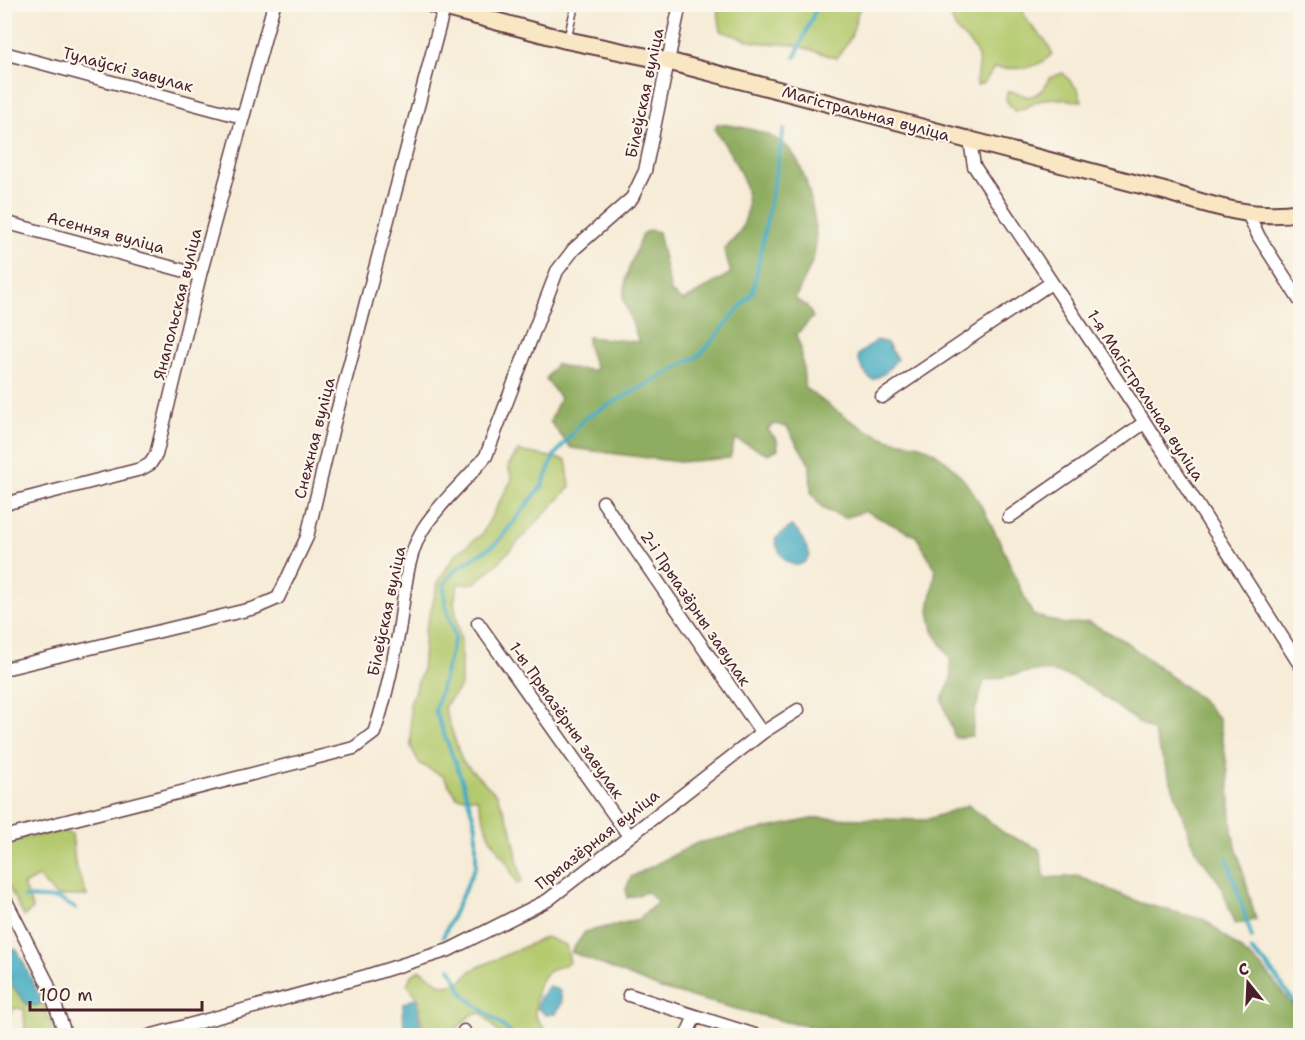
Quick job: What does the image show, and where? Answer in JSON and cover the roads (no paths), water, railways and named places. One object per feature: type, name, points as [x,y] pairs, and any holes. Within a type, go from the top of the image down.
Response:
[{"type":"street","name":"Янапольская вуліца","points":[[4,504],[141,469],[150,464],[161,438],[200,275],[274,4]]},
{"type":"street","name":"Білеўская вуліца","points":[[4,837],[354,748],[374,734],[398,636],[411,558],[423,530],[441,505],[467,480],[486,456],[557,271],[574,249],[632,198],[645,171],[680,4]]},
{"type":"street","name":"Магістральная вуліца","points":[[446,7],[567,40],[667,61],[1248,214],[1277,216],[1300,212]]},
{"type":"street","name":"Снежная вуліца","points":[[4,669],[255,608],[278,598],[307,537],[333,427],[446,7]]},
{"type":"street","name":"Тулаўскі завулак","points":[[4,53],[242,117]]},
{"type":"street","name":"1-я Магістральная вуліца","points":[[970,141],[974,166],[1300,665]]},
{"type":"street","points":[[1248,214],[1259,237],[1300,302]]},
{"type":"street","name":"Асенняя вуліца","points":[[4,222],[200,275]]},
{"type":"street","points":[[882,397],[1051,283]]},
{"type":"street","points":[[1009,518],[1144,423]]},
{"type":"street","name":"2-і Прыазёрны завулак","points":[[603,502],[762,732]]},
{"type":"street","name":"1-ы Прыазёрны завулак","points":[[478,623],[629,836]]},
{"type":"street","name":"Прыазёрная вуліца","points":[[149,1035],[366,976],[448,950],[548,900],[762,732],[798,710]]},
{"type":"street","points":[[4,897],[47,982],[66,1035]]},
{"type":"street","points":[[629,995],[758,1035]]},
{"type":"street","points":[[686,1035],[695,1016]]},
{"type":"lane","points":[[567,40],[574,5]]},
{"type":"water","points":[[877,340],[887,343],[897,359],[885,373],[873,380],[862,369],[858,355]]},
{"type":"water","points":[[791,526],[799,532],[810,555],[805,562],[799,565],[789,563],[784,558],[775,539]]},
{"type":"water","points":[[15,949],[42,1002],[37,1006],[27,1005],[11,984],[6,952]]},
{"type":"water","points":[[549,986],[560,991],[562,1003],[555,1014],[546,1015],[537,1008],[540,997]]},
{"type":"water","points":[[415,998],[421,1035],[404,1035],[403,1004]]},
{"type":"waterway","points":[[795,57],[818,4]]},
{"type":"waterway","points":[[443,937],[476,865],[476,826],[462,780],[435,711],[455,637],[445,604],[444,584],[455,570],[497,543],[542,486],[554,456],[585,418],[700,355],[753,292],[784,129]]},
{"type":"waterway","points":[[1227,858],[1252,938]]},
{"type":"waterway","points":[[24,897],[59,899],[75,908]]},
{"type":"waterway","points":[[1251,950],[1266,964],[1300,1010]]},
{"type":"waterway","points":[[450,968],[465,996],[515,1036]]}]
